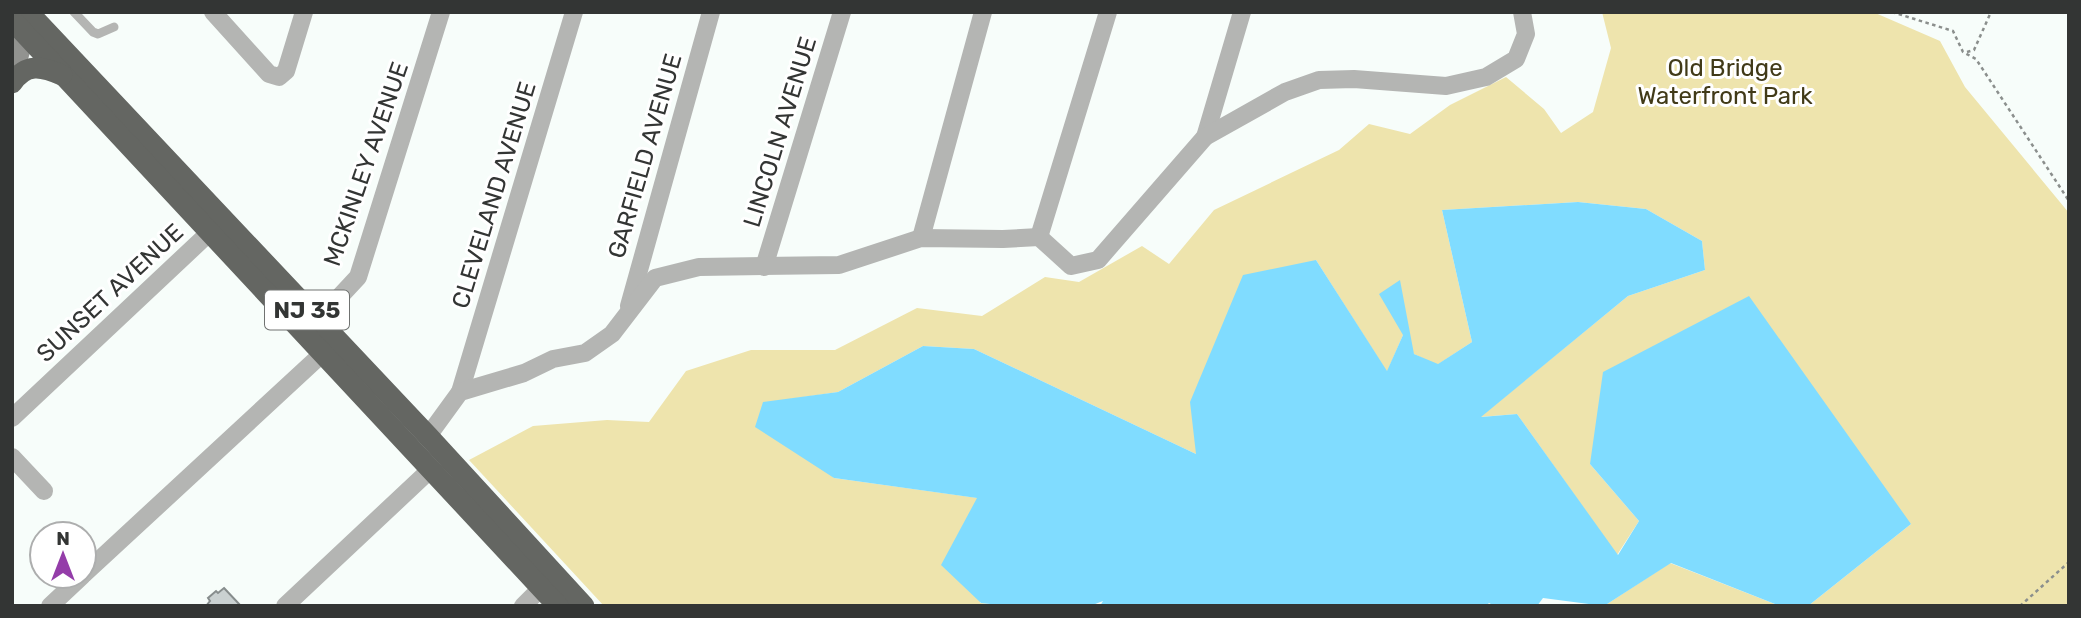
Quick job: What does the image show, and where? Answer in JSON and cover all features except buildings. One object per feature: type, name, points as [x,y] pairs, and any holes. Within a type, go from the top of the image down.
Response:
[{"type":"highway","name":"NJ 35","points":[[25,18],[428,436],[584,606]]},
{"type":"highway","name":"NJ 35","points":[[25,18],[62,75],[558,606]]},
{"type":"highway","points":[[12,83],[19,74],[28,69],[50,70],[62,75]]},
{"type":"main road","points":[[12,77],[25,18]]},
{"type":"street","points":[[213,12],[269,74],[279,78],[286,71],[304,12]]},
{"type":"street","name":"MCKINLEY AVENUE","points":[[317,320],[358,277],[441,12]]},
{"type":"street","name":"CLEVELAND AVENUE","points":[[428,436],[460,392],[574,12]]},
{"type":"street","name":"GARFIELD AVENUE","points":[[627,314],[711,12]]},
{"type":"street","name":"LINCOLN AVENUE","points":[[764,267],[842,12]]},
{"type":"street","points":[[920,238],[983,12]]},
{"type":"street","points":[[1039,237],[1108,12]]},
{"type":"street","points":[[1205,137],[1242,12]]},
{"type":"street","points":[[460,392],[524,373],[553,359],[585,354],[612,334],[655,278],[699,267],[839,265],[920,238],[1039,237],[1072,266],[1098,260],[1205,137],[1285,92],[1319,80],[1354,79],[1446,86],[1486,78],[1516,59],[1526,34],[1522,12]]},
{"type":"street","name":"SUNSET AVENUE","points":[[12,418],[210,232]]},
{"type":"street","points":[[98,561],[323,353]]},
{"type":"street","points":[[12,457],[44,491]]},
{"type":"street","points":[[285,606],[431,469]]},
{"type":"street","points":[[523,606],[541,588]]},
{"type":"street","points":[[50,606],[67,590]]},
{"type":"lane","points":[[74,12],[98,34],[114,27]]},
{"type":"path","points":[[1892,12],[1953,32],[1963,52],[1976,59],[2069,201]]},
{"type":"path","points":[[1963,52],[1973,50],[1991,12]]},
{"type":"path","points":[[2020,606],[2069,562]]},
{"type":"green space","name":"Old Bridge Waterfront Park","points":[[1602,12],[1873,12],[1940,41],[1965,87],[2069,213],[2069,606],[1808,606],[1911,524],[1590,464],[1639,521],[1617,555],[1517,414],[1480,417],[1628,296],[1705,270],[1702,241],[1646,209],[1578,202],[1442,210],[1472,342],[1437,365],[1414,354],[1403,335],[1387,372],[1316,260],[1196,454],[974,349],[923,346],[838,392],[763,403],[834,478],[978,498],[980,603],[1008,606],[604,606],[469,460],[533,426],[607,420],[649,422],[686,371],[751,350],[835,350],[917,308],[982,316],[1045,277],[1079,282],[1142,246],[1169,264],[1214,210],[1339,150],[1369,124],[1410,134],[1450,105],[1506,77],[1544,109],[1561,133],[1593,112],[1611,48]]},
{"type":"green space","points":[[1670,563],[1780,606],[1604,606]]},
{"type":"water","points":[[1578,202],[1646,209],[1702,241],[1705,270],[1628,296],[1481,417],[1517,414],[1618,555],[1639,521],[1590,464],[1603,372],[1749,296],[1911,524],[1808,606],[1780,606],[1671,563],[1604,606],[1543,598],[1537,606],[1495,606],[1489,603],[1486,606],[1100,606],[1103,601],[1090,606],[1008,606],[981,603],[941,565],[977,498],[834,478],[755,427],[763,402],[838,392],[923,346],[974,349],[1196,454],[1190,402],[1243,275],[1316,260],[1387,371],[1403,335],[1379,294],[1400,280],[1414,354],[1438,364],[1472,342],[1442,210]]}]
